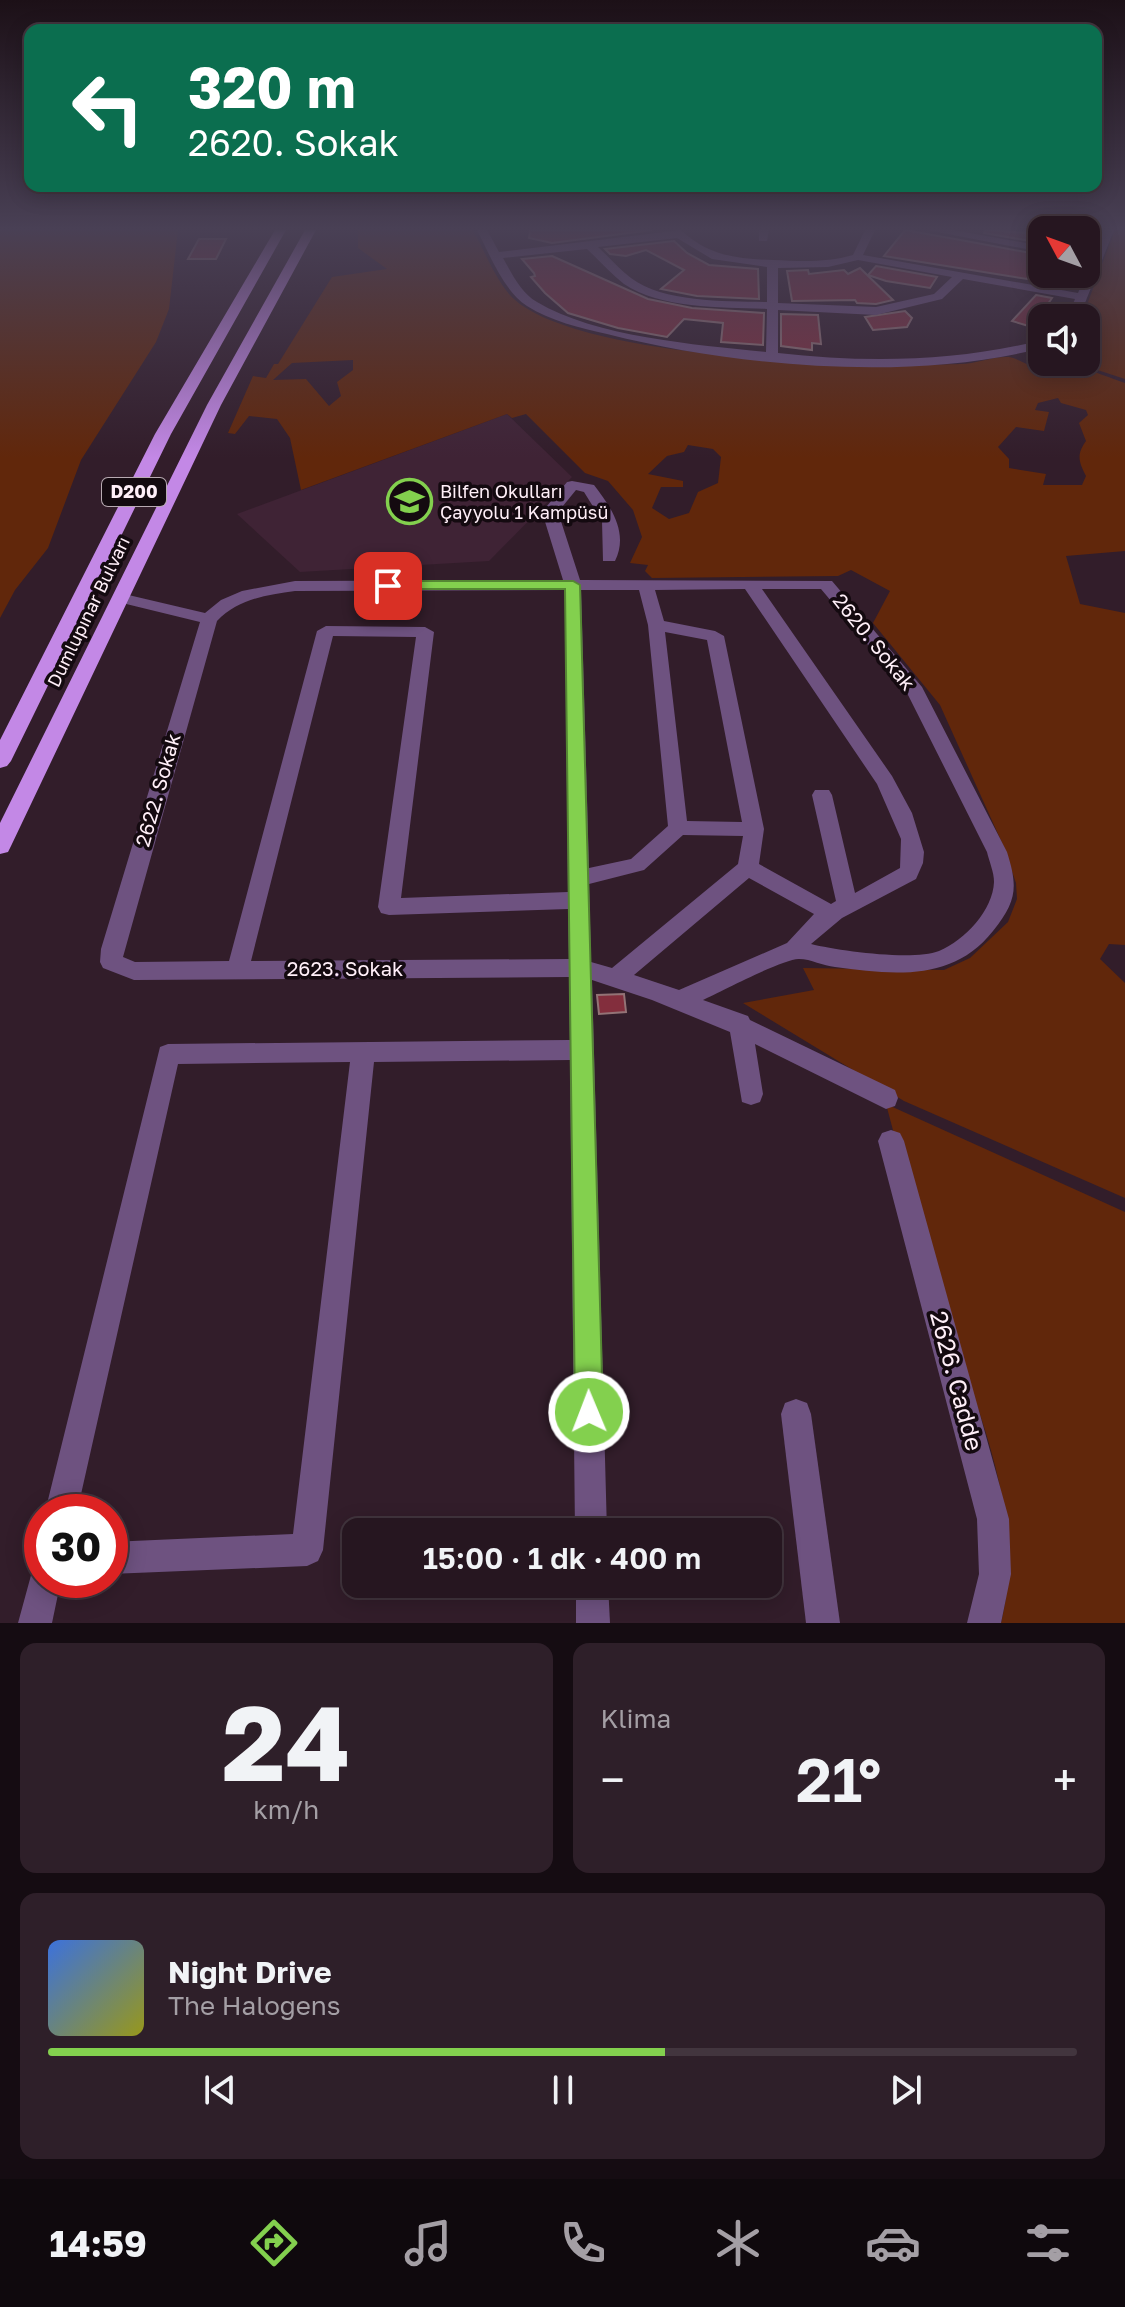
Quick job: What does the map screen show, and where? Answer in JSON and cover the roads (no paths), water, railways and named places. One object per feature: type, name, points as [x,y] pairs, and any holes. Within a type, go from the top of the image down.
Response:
[{"type":"highway","name":"Dumlupınar Bulvarı","points":[[0,761],[163,434],[237,306]]},
{"type":"highway","name":"Dumlupınar Bulvarı","points":[[0,846],[214,405],[270,306]]},
{"type":"street","points":[[537,306],[574,323],[615,335],[772,355],[942,361],[1001,356],[1028,348]]},
{"type":"street","points":[[754,306],[855,311],[904,306]]},
{"type":"street","points":[[772,307],[772,355]]},
{"type":"street","points":[[591,1518],[573,585],[550,512],[572,485],[589,488],[609,518],[613,542],[609,558]]},
{"type":"street","points":[[682,999],[795,949],[804,936],[838,908],[893,884],[909,873],[914,860],[910,836],[885,781],[750,584]]},
{"type":"street","name":"2620. Sokak","points":[[209,619],[232,601],[262,591],[295,586],[826,584],[917,694],[992,840],[1005,880],[1004,894],[996,914],[976,937],[944,959],[917,963],[876,962],[832,958],[795,949]]},
{"type":"street","points":[[646,585],[656,625],[678,828]]},
{"type":"street","points":[[120,598],[209,619]]},
{"type":"street","name":"2622. Sokak","points":[[111,962],[121,918],[209,619]]},
{"type":"street","points":[[616,977],[748,867],[754,829],[715,636],[656,625]]},
{"type":"street","points":[[238,969],[326,631],[425,632],[389,907],[579,889],[637,865],[678,828],[754,829]]},
{"type":"street","points":[[822,795],[838,908]]},
{"type":"street","points":[[748,867],[838,908]]},
{"type":"street","name":"2623. Sokak","points":[[111,962],[134,971],[581,968]]},
{"type":"street","points":[[581,968],[682,999],[740,1023],[886,1098]]},
{"type":"street","points":[[740,1023],[751,1094]]},
{"type":"street","points":[[65,1494],[168,1054],[363,1055],[582,1050]]},
{"type":"street","points":[[128,1557],[307,1550],[363,1055]]},
{"type":"street","name":"2626. Cadde","points":[[891,1141],[993,1519],[995,1574],[984,1623]]},
{"type":"street","points":[[796,1414],[823,1623]]},
{"type":"street","points":[[35,1623],[41,1598]]},
{"type":"street","points":[[592,1598],[593,1623]]},
{"type":"place","name":"Bilfen Okulları Çayyolu 1 Kampüsü","points":[[409,502]]}]
